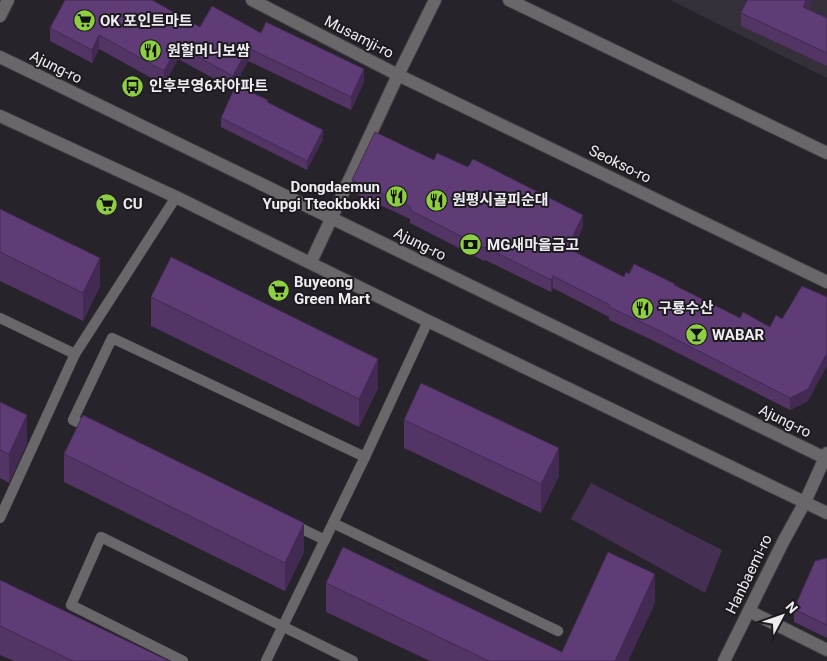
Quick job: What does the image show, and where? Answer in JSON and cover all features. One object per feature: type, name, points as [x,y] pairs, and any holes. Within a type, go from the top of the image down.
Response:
[{"type":"street","points":[[0,16],[8,0]]},
{"type":"street","name":"Musamji-ro","points":[[252,0],[398,75]]},
{"type":"street","points":[[311,262],[435,0]]},
{"type":"street","points":[[509,0],[827,153]]},
{"type":"street","name":"Ajung-ro","points":[[0,58],[826,457]]},
{"type":"street","name":"Seokso-ro","points":[[398,75],[827,282]]},
{"type":"street","points":[[0,116],[176,197],[428,321],[827,513]]},
{"type":"street","points":[[804,502],[826,457]]},
{"type":"street","name":"Hanbaemi-ro","points":[[724,661],[804,502]]},
{"type":"street","points":[[749,611],[827,650]]},
{"type":"lane","points":[[0,518],[75,354],[176,197]]},
{"type":"lane","points":[[0,318],[75,354]]},
{"type":"lane","points":[[266,661],[365,457],[428,321]]},
{"type":"lane","points":[[100,433],[73,420],[112,338],[365,457]]},
{"type":"lane","points":[[280,518],[325,540]]},
{"type":"lane","points":[[333,523],[558,631]]},
{"type":"lane","points":[[183,661],[71,606],[102,537],[353,661]]},
{"type":"shaded area","points":[[670,0],[827,0],[827,78]]},
{"type":"shaded area","points":[[591,483],[722,550],[705,593],[571,519]]},
{"type":"building","points":[[65,0],[152,0],[200,27],[212,6],[261,33],[266,22],[364,69],[351,97],[248,48],[233,76],[178,46],[164,71],[99,35],[92,50],[50,28]]},
{"type":"building","points":[[747,0],[806,0],[803,7],[827,18],[827,53],[741,13]]},
{"type":"building","points":[[236,85],[323,130],[307,161],[221,118]]},
{"type":"building","points":[[375,132],[434,160],[437,153],[468,167],[473,159],[583,215],[567,248],[624,277],[626,272],[629,274],[634,264],[740,318],[743,312],[770,327],[776,315],[782,319],[802,286],[827,297],[827,353],[808,389],[790,398],[609,307],[610,305],[553,276],[551,280],[484,248],[410,210],[411,207],[352,180]]},
{"type":"building","points":[[0,209],[100,258],[83,293],[0,252]]},
{"type":"building","points":[[171,257],[378,359],[359,399],[151,297]]},
{"type":"building","points":[[421,383],[559,448],[541,484],[404,420]]},
{"type":"building","points":[[0,402],[27,415],[9,454],[0,450]]},
{"type":"building","points":[[83,415],[304,523],[285,563],[64,454]]},
{"type":"building","points":[[343,547],[562,652],[608,552],[655,574],[615,661],[489,661],[326,583]]},
{"type":"building","points":[[827,558],[827,625],[794,609],[815,561]]},
{"type":"building","points":[[0,580],[169,661],[73,661],[0,626]]},
{"type":"place","name":"OK 포인트마트","points":[[84,21]]},
{"type":"place","name":"원할머니보쌈","points":[[151,51]]},
{"type":"place","name":"인후부영6차아파트","points":[[133,86]]},
{"type":"place","name":"Dongdaemun Yupgi Tteokbokki","points":[[396,196]]},
{"type":"place","name":"원평시골피순대","points":[[436,200]]},
{"type":"place","name":"CU","points":[[107,204]]},
{"type":"place","name":"MG새마을금고","points":[[471,245]]},
{"type":"place","name":"Buyeong Green Mart","points":[[278,291]]},
{"type":"place","name":"구룡수산","points":[[642,308]]},
{"type":"place","name":"WABAR","points":[[696,335]]}]
